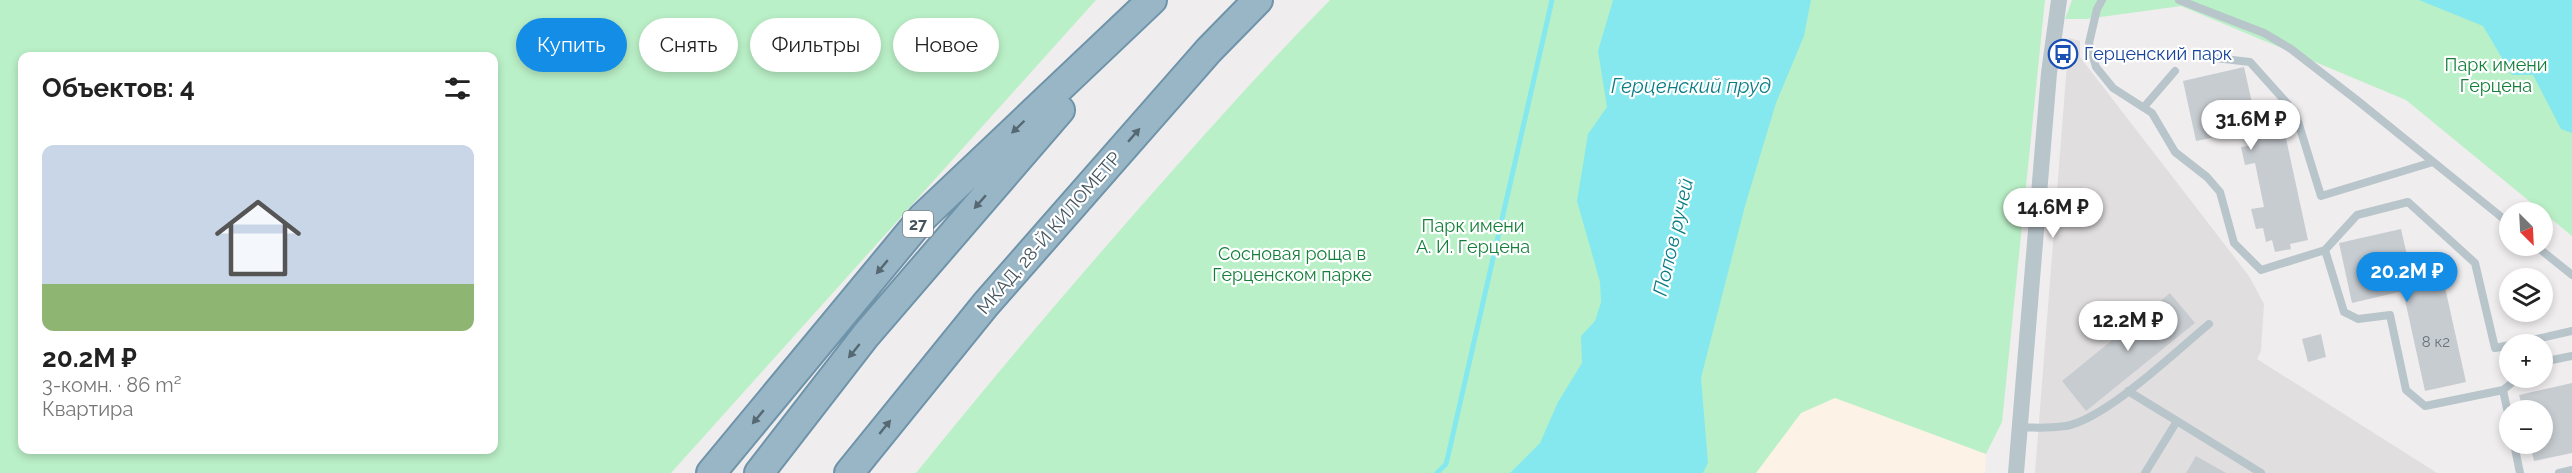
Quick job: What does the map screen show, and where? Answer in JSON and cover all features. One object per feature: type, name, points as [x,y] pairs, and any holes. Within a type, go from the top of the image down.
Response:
[{"type":"highway","name":"27","points":[[711,473],[923,217],[1152,0]]},
{"type":"highway","points":[[759,473],[866,335],[1157,0]]},
{"type":"highway","name":"МКАД, 28-Й КИЛОМЕТР","points":[[849,473],[986,304],[1209,50],[1258,0]]},
{"type":"street","points":[[2016,473],[2049,73],[2060,0]]},
{"type":"lane","points":[[2102,0],[2097,9],[2089,44],[2096,67],[2114,88],[2152,113],[2175,152],[2208,177],[2220,192],[2234,243],[2261,270],[2325,250],[2357,215],[2408,202],[2475,263],[2495,348],[2499,347]]},
{"type":"lane","points":[[2179,0],[2264,33],[2291,49],[2499,215]]},
{"type":"lane","points":[[2198,56],[2250,62],[2295,111],[2321,196],[2433,162]]},
{"type":"lane","points":[[2144,107],[2175,71]]},
{"type":"lane","points":[[2325,250],[2344,312],[2358,319],[2390,315],[2406,390],[2425,406],[2506,388]]},
{"type":"lane","points":[[2548,256],[2572,275]]},
{"type":"lane","points":[[2020,427],[2067,426],[2090,418],[2128,391],[2209,324]]},
{"type":"lane","points":[[2553,335],[2572,331]]},
{"type":"lane","points":[[2553,360],[2572,356]]},
{"type":"lane","points":[[2503,390],[2505,400]]},
{"type":"lane","points":[[2128,391],[2261,473]]},
{"type":"lane","points":[[2145,473],[2177,421]]},
{"type":"lane","points":[[2516,454],[2520,473]]},
{"type":"lane","points":[[2559,473],[2572,470]]},
{"type":"shaded area","points":[[2069,38],[2080,41],[2080,57],[2249,276],[2264,304],[2261,351],[2257,359],[2437,473],[2035,473]]},
{"type":"shaded area","points":[[1778,376],[1986,454],[1985,473],[1744,473]]},
{"type":"green space","points":[[0,0],[1096,0],[671,473],[0,473]]},
{"type":"green space","name":"Парк имени А. И. Герцена","points":[[1330,0],[2045,0],[2002,422],[1986,454],[1835,398],[1801,413],[1756,473],[916,473],[1027,338],[1142,205],[1258,75]]},
{"type":"green space","name":"Парк имени Герцена","points":[[2072,0],[2572,0],[2572,236],[2553,220],[2553,202],[2530,202],[2406,100],[2181,6],[2086,19],[2065,19]]},
{"type":"water","name":"Герценский пруд","points":[[1613,0],[1811,0],[1804,36],[1776,103],[1745,206],[1701,378],[1708,463],[1703,473],[1510,473],[1540,443],[1558,402],[1582,363],[1581,336],[1595,321],[1601,302],[1600,282],[1577,201],[1588,134],[1607,107],[1598,51]]},
{"type":"water","points":[[2419,0],[2572,0],[2572,133],[2561,129],[2533,75],[2512,75],[2483,26]]},
{"type":"building","points":[[2244,67],[2257,125],[2282,120],[2308,240],[2290,244],[2291,249],[2275,252],[2272,240],[2266,242],[2263,228],[2256,229],[2251,209],[2264,207],[2255,163],[2245,165],[2241,147],[2254,145],[2251,130],[2196,141],[2183,81]]},
{"type":"building","points":[[2401,229],[2415,290],[2444,283],[2466,382],[2425,391],[2403,291],[2352,303],[2339,243]]},
{"type":"building","points":[[2170,293],[2195,323],[2086,411],[2062,381]]},
{"type":"building","points":[[2321,334],[2326,357],[2308,362],[2302,339]]},
{"type":"building","points":[[2572,383],[2572,453],[2534,461],[2532,454],[2553,454],[2553,400],[2520,400],[2519,395]]},
{"type":"building","points":[[2196,456],[2226,473],[2186,473]]},
{"type":"waterway","points":[[1437,473],[1446,464],[1448,456],[1552,0]]},
{"type":"place","name":"Герценский парк","points":[[2063,54]]},
{"type":"water label","name":"Попов ручей","points":[[1673,237]]},
{"type":"park label","name":"Сосновая роща в Герценском парке","points":[[1292,264]]}]
